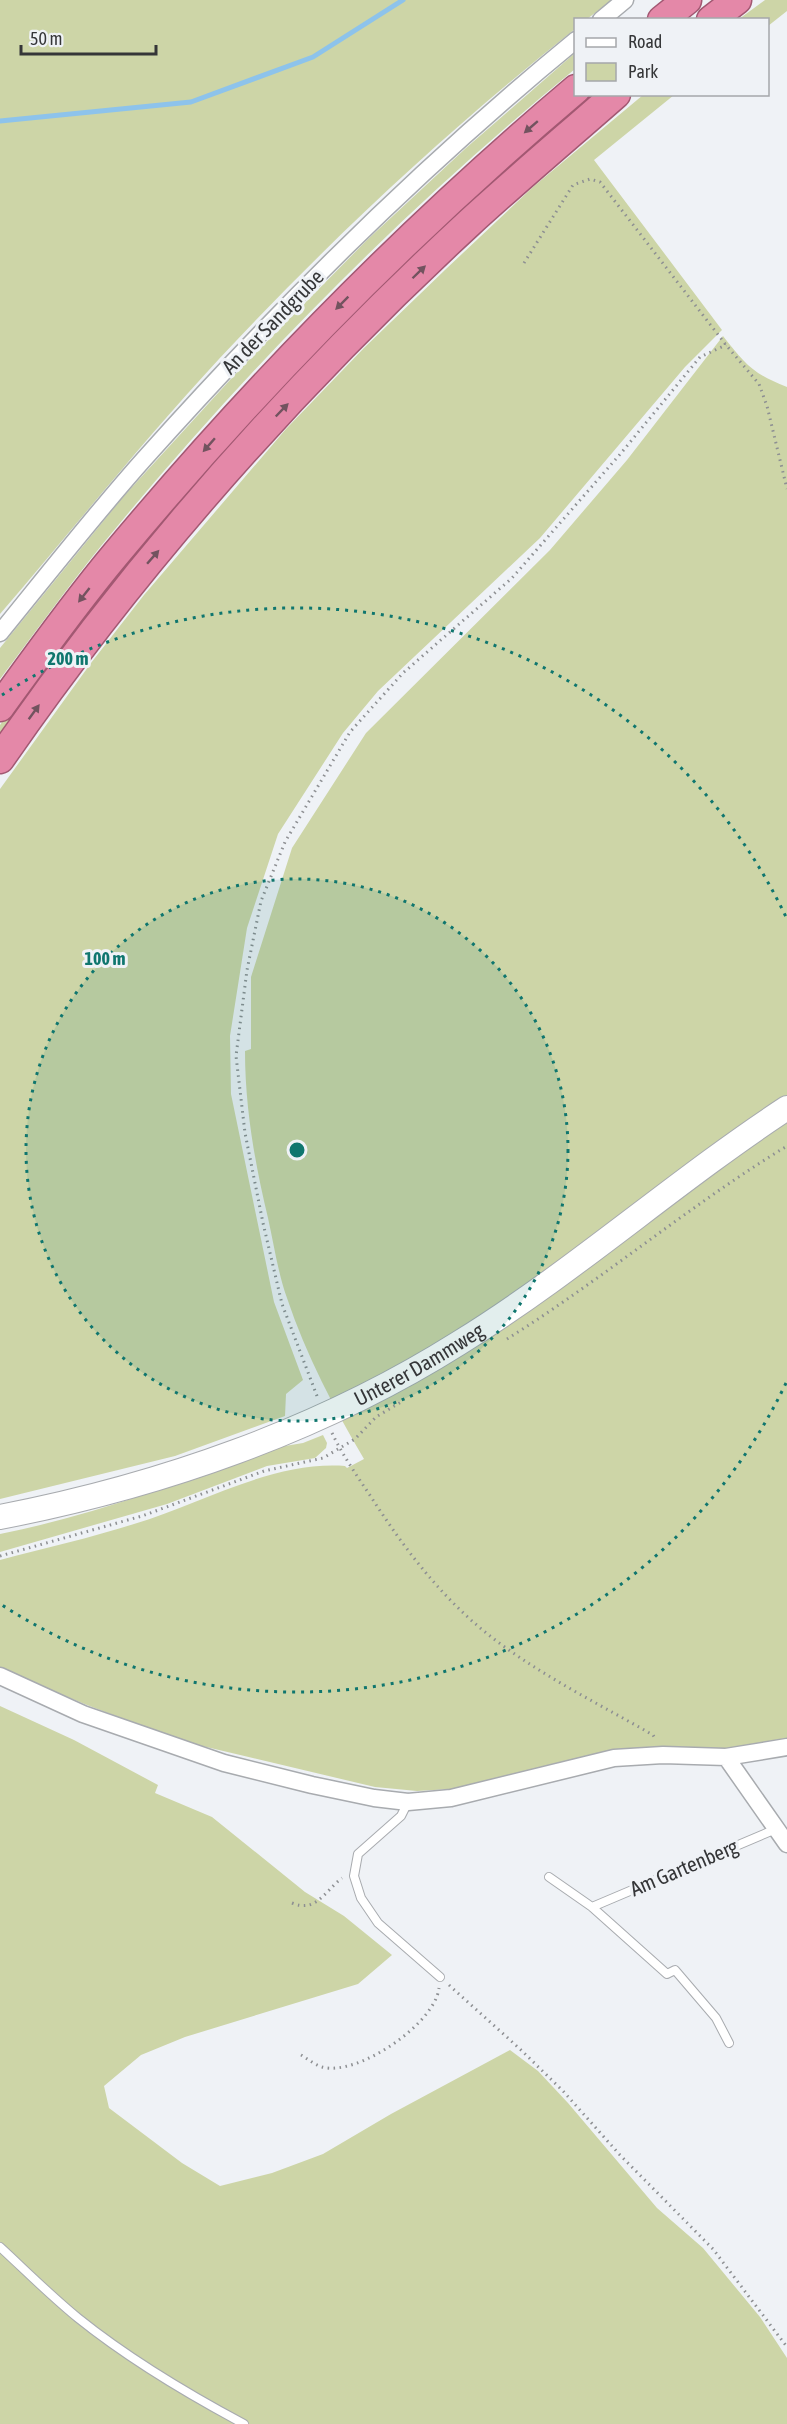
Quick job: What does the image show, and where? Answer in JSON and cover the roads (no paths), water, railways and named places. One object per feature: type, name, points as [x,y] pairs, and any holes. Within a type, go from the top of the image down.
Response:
[{"type":"highway","points":[[664,18],[687,0]]},
{"type":"highway","points":[[714,18],[737,0]]},
{"type":"highway","points":[[0,707],[114,556],[237,414],[341,303],[451,197],[574,91]]},
{"type":"highway","points":[[0,759],[139,573],[253,440],[363,326],[468,224],[614,96]]},
{"type":"main road","name":"Unterer Dammweg","points":[[0,1517],[60,1505],[160,1478],[261,1442],[402,1377],[488,1325],[592,1251],[702,1167],[787,1108]]},
{"type":"street","points":[[603,18],[625,0]]},
{"type":"street","name":"An der Sandgrube","points":[[0,633],[144,460],[231,364],[316,277],[426,172],[574,42]]},
{"type":"street","points":[[0,1676],[83,1714],[214,1760],[312,1785],[374,1798],[408,1802],[451,1798],[594,1762],[663,1755],[726,1757],[787,1747]]},
{"type":"street","points":[[726,1757],[787,1844]]},
{"type":"lane","points":[[408,1802],[401,1816],[358,1854],[354,1873],[361,1898],[378,1923],[440,1977]]},
{"type":"lane","name":"Am Gartenberg","points":[[592,1908],[776,1829]]},
{"type":"lane","points":[[549,1877],[592,1908],[667,1974],[675,1970],[716,2018],[729,2043]]},
{"type":"lane","points":[[0,2247],[78,2318],[199,2400],[244,2424]]},
{"type":"waterway","points":[[0,121],[191,102],[313,57],[403,0]]}]
